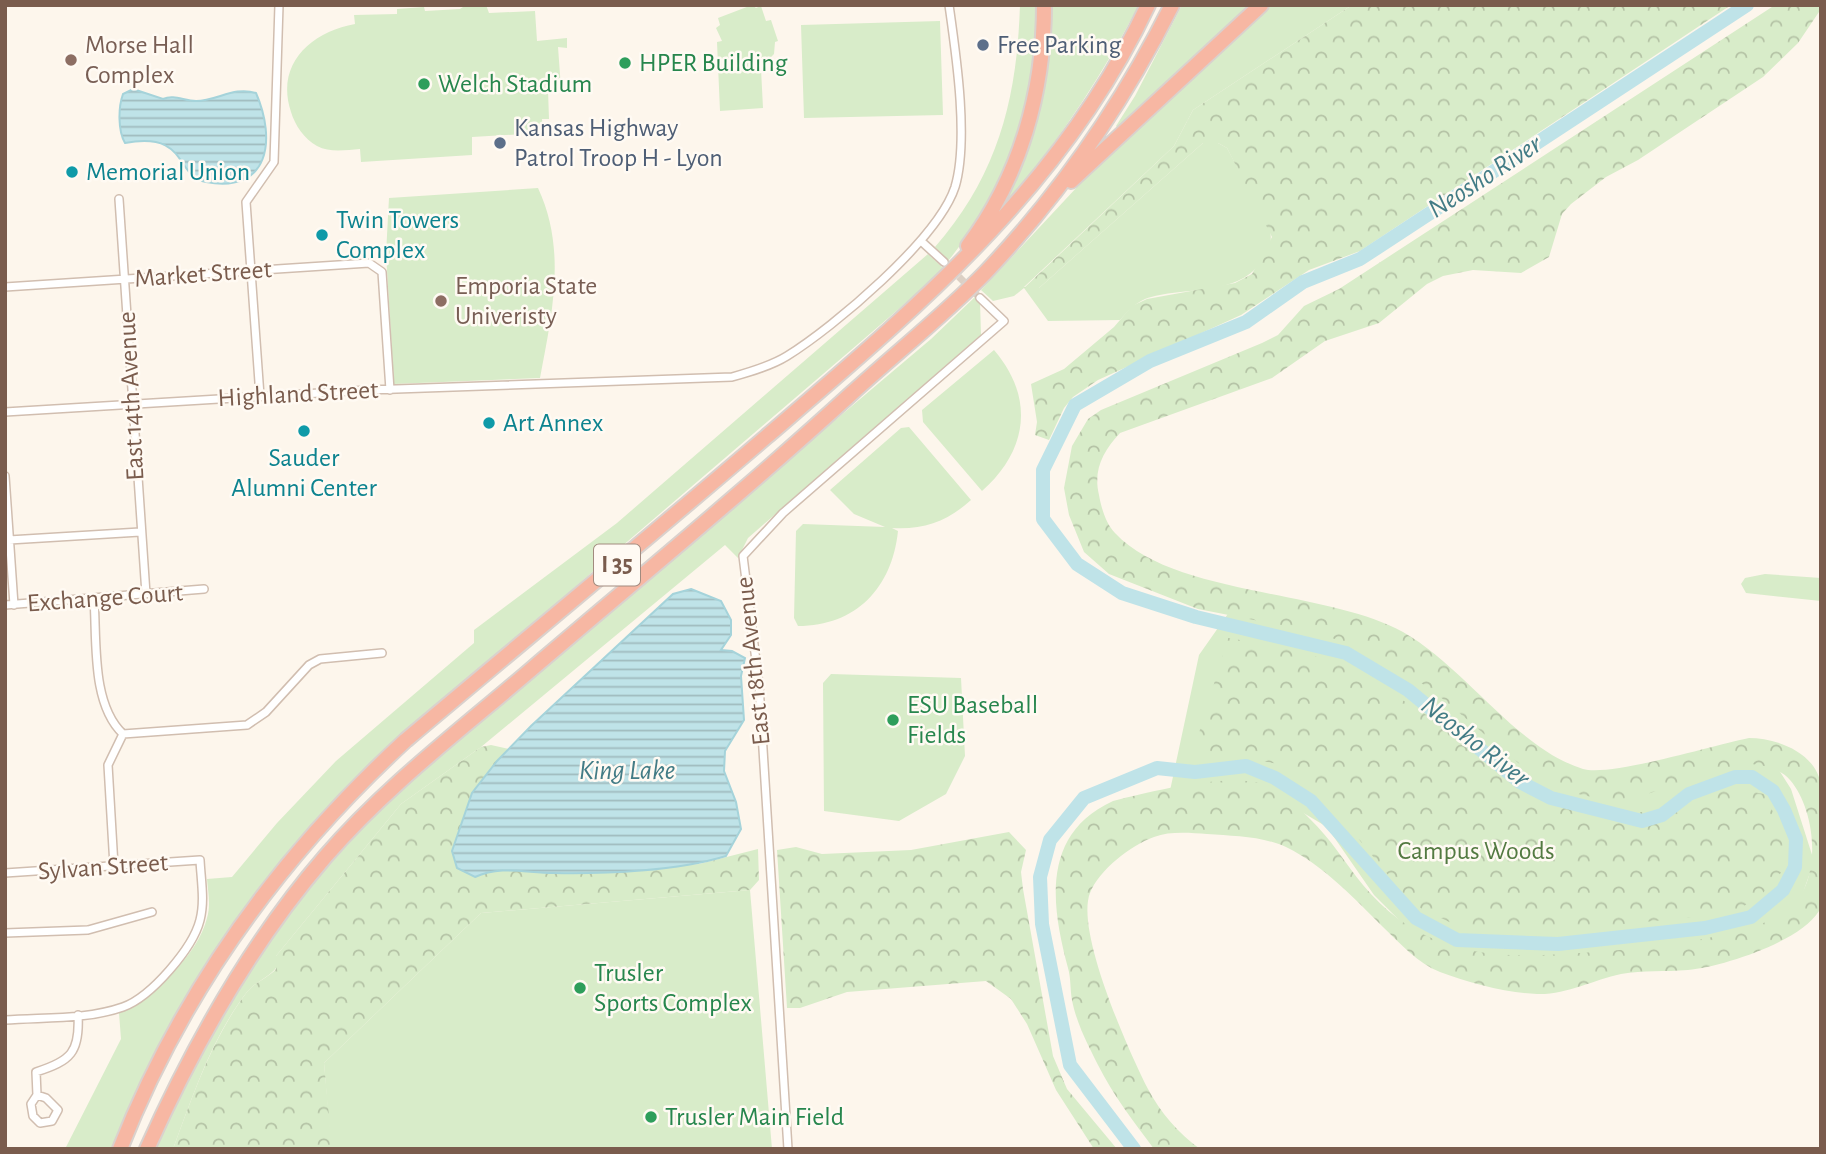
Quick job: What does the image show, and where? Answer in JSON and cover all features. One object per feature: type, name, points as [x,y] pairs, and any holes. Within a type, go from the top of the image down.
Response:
[{"type":"highway","points":[[934,290],[986,222],[1019,153],[1041,73],[1044,5]]},
{"type":"highway","name":"I 35","points":[[120,1149],[157,1064],[202,981],[257,901],[327,820],[406,740],[616,566],[934,290],[1015,206],[1057,152],[1091,103],[1148,5]]},
{"type":"highway","name":"I 35","points":[[147,1149],[173,1090],[218,1006],[283,909],[327,855],[425,759],[792,449],[983,274],[1046,202],[1127,89],[1172,5]]},
{"type":"highway","points":[[1046,202],[1261,5]]},
{"type":"street","points":[[260,396],[246,202],[268,174],[276,148],[279,5]]},
{"type":"street","name":"Highland Street","points":[[5,412],[260,396],[732,377],[786,357],[863,297],[921,241],[948,201],[958,168],[959,107],[949,5]]},
{"type":"street","name":"East 14th Avenue","points":[[119,199],[146,594]]},
{"type":"street","points":[[921,241],[944,262]]},
{"type":"street","name":"Market Street","points":[[5,287],[369,263],[382,272],[390,390]]},
{"type":"street","name":"East 18th Avenue","points":[[788,1149],[759,685],[743,556],[783,513],[1004,321],[980,298]]},
{"type":"street","points":[[5,476],[9,605]]},
{"type":"street","points":[[9,540],[140,532]]},
{"type":"street","name":"Exchange Court","points":[[9,605],[204,589]]},
{"type":"street","points":[[94,599],[101,698],[111,721],[123,734],[142,735],[247,726],[266,712],[309,665],[320,659],[382,653]]},
{"type":"street","points":[[114,866],[108,765],[123,734]]},
{"type":"street","name":"Sylvan Street","points":[[5,873],[200,860],[203,905],[200,921],[196,932],[165,975],[132,1003],[100,1013],[78,1015]]},
{"type":"street","points":[[5,933],[88,930],[152,912]]},
{"type":"street","points":[[5,1020],[78,1015],[79,1042],[69,1056],[36,1072],[37,1095]]},
{"type":"green space","name":"Welch Stadium","points":[[466,5],[486,5],[489,13],[535,11],[537,41],[567,38],[567,48],[558,47],[561,88],[548,90],[549,119],[542,119],[543,133],[472,137],[472,155],[361,162],[360,149],[327,150],[308,140],[295,122],[287,95],[288,79],[293,65],[300,53],[311,43],[324,34],[355,24],[354,15],[397,14],[397,9],[424,7],[425,11],[460,9]]},
{"type":"green space","points":[[752,5],[756,8],[761,6],[766,21],[771,20],[778,41],[775,42],[774,54],[765,63],[766,67],[761,69],[763,108],[720,111],[717,42],[722,41],[716,28],[720,25],[718,18]]},
{"type":"green space","points":[[1020,5],[1039,5],[1038,40],[1026,108],[1016,141],[988,204],[948,261],[935,247],[957,220],[974,192],[989,164],[1000,134],[1014,72]]},
{"type":"green space","points":[[1048,5],[1139,5],[1074,114],[1037,165],[996,214],[1015,173]]},
{"type":"green space","points":[[1182,5],[1256,5],[1119,129],[1116,126],[1135,96]]},
{"type":"green space","points":[[1271,5],[1352,5],[1193,110],[1174,146],[1024,287],[1039,288],[1203,143],[1218,143],[1227,148],[1269,227],[1269,246],[1254,270],[1226,285],[1145,299],[1134,305],[1120,320],[1048,321],[1024,288],[1014,296],[993,301],[981,290],[1106,156]]},
{"type":"green space","points":[[1352,5],[1731,5],[1360,251],[1309,270],[1241,315],[1098,380],[1073,397],[1064,408],[1049,440],[1035,435],[1037,422],[1031,384],[1064,369],[1114,327],[1132,306],[1147,299],[1235,283],[1252,274],[1272,237],[1227,148],[1218,143],[1203,143],[1039,288],[1024,288],[1174,146],[1193,110]]},
{"type":"green space","points":[[1775,5],[1821,5],[1821,9],[1798,43],[1763,77],[1638,160],[1606,177],[1571,204],[1562,214],[1549,257],[1521,273],[1473,270],[1443,276],[1427,284],[1379,323],[1325,341],[1272,378],[1120,433],[1101,461],[1097,486],[1109,525],[1141,554],[1174,569],[1211,581],[1333,607],[1403,632],[1426,647],[1535,744],[1559,759],[1583,769],[1615,769],[1638,765],[1749,738],[1771,741],[1793,749],[1811,764],[1821,785],[1822,879],[1819,911],[1795,933],[1759,951],[1720,964],[1688,970],[1621,974],[1569,990],[1548,994],[1525,993],[1463,980],[1424,964],[1338,883],[1300,854],[1286,847],[1237,836],[1180,833],[1154,837],[1126,852],[1108,867],[1094,884],[1087,911],[1090,934],[1106,991],[1139,1072],[1164,1114],[1200,1149],[1154,1149],[1110,1087],[1076,1017],[1058,920],[1057,873],[1063,852],[1073,832],[1090,815],[1113,801],[1168,788],[1210,782],[1249,781],[1272,786],[1289,798],[1318,827],[1363,885],[1381,905],[1401,921],[1443,943],[1490,953],[1543,955],[1635,948],[1708,938],[1769,920],[1790,908],[1801,896],[1811,863],[1810,826],[1799,793],[1779,771],[1750,764],[1736,765],[1641,796],[1610,801],[1560,790],[1529,772],[1431,689],[1367,651],[1316,632],[1198,609],[1109,574],[1084,552],[1069,515],[1064,488],[1072,446],[1088,419],[1101,410],[1278,335],[1304,306],[1339,289]]},
{"type":"green space","points":[[940,21],[943,115],[804,118],[801,25]]},
{"type":"green space","points":[[538,188],[547,211],[555,258],[549,330],[540,378],[394,384],[386,254],[389,198]]},
{"type":"green space","points":[[928,254],[943,268],[924,287],[513,642],[414,724],[334,801],[257,891],[223,939],[163,1041],[112,1149],[65,1149],[121,1039],[119,1013],[159,986],[184,960],[202,932],[209,908],[207,879],[232,877],[277,823],[336,761],[474,643],[474,630],[617,523]]},
{"type":"green space","points":[[975,297],[980,301],[981,335],[748,538],[738,558],[725,545],[481,747],[401,804],[276,956],[276,968],[247,992],[213,1047],[173,1149],[154,1149],[197,1056],[248,971],[324,871],[381,809],[411,779],[931,339]]},
{"type":"green space","points":[[994,350],[1016,387],[1021,423],[1009,458],[982,491],[923,422],[922,410]]},
{"type":"green space","points":[[909,427],[971,500],[953,514],[935,523],[892,528],[898,531],[888,570],[868,600],[837,619],[798,626],[794,618],[796,531],[803,524],[885,527],[854,514],[830,490],[901,428]]},
{"type":"green space","points":[[1765,574],[1821,578],[1821,601],[1746,593],[1741,584],[1745,578]]},
{"type":"green space","name":"Campus Woods","points":[[1232,608],[1351,626],[1556,783],[1754,757],[1777,767],[1791,789],[1814,861],[1796,913],[1760,934],[1537,963],[1460,954],[1422,943],[1374,895],[1327,827],[1255,784],[1168,800],[1199,655]]},
{"type":"green space","name":"Campus Woods","points":[[1228,638],[1289,648],[1351,668],[1428,716],[1514,784],[1582,812],[1672,812],[1693,796],[1727,787],[1764,794],[1781,828],[1786,867],[1761,895],[1733,913],[1575,929],[1472,933],[1412,904],[1334,809],[1284,765],[1194,749]]},
{"type":"green space","name":"ESU Baseball Fields","points":[[831,674],[961,678],[965,756],[946,794],[899,821],[824,811],[823,683]]},
{"type":"green space","points":[[491,745],[509,749],[472,793],[466,817],[492,869],[585,872],[699,864],[758,849],[759,880],[750,890],[481,913],[324,1063],[332,1149],[173,1149],[213,1048],[247,992],[276,969],[276,956],[401,804],[481,747]]},
{"type":"green space","points":[[1009,832],[1026,850],[1021,872],[1023,889],[1053,1056],[1067,1089],[1117,1149],[1094,1149],[1056,1090],[1027,1024],[1011,999],[986,981],[847,992],[800,1008],[787,1008],[777,850],[796,847],[822,854],[911,850]]},
{"type":"green space","name":"Trusler Sports Complex","points":[[750,890],[772,1149],[331,1149],[324,1063],[481,913]]},
{"type":"water","points":[[133,89],[163,99],[175,97],[196,101],[240,91],[256,93],[266,128],[266,145],[255,171],[244,180],[227,184],[206,182],[196,178],[170,148],[160,143],[125,143],[120,126],[120,106],[123,94]]},
{"type":"water","name":"King Lake","points":[[691,589],[721,601],[731,620],[731,635],[721,650],[732,651],[745,658],[741,676],[744,720],[725,751],[724,771],[736,802],[741,829],[726,856],[686,865],[618,872],[554,873],[504,870],[475,877],[457,868],[452,851],[472,793],[497,761],[673,594]]},
{"type":"waterway","name":"Neosho River","points":[[1134,1149],[1070,1065],[1042,924],[1040,877],[1050,840],[1084,798],[1157,768],[1195,772],[1246,766],[1275,778],[1311,801],[1416,918],[1457,940],[1558,944],[1705,928],[1751,917],[1783,890],[1795,867],[1796,839],[1773,791],[1752,777],[1735,777],[1689,794],[1662,815],[1642,821],[1551,798],[1520,782],[1408,690],[1346,653],[1196,617],[1122,593],[1077,564],[1043,519],[1043,470],[1075,405],[1150,361],[1246,322],[1303,282],[1360,259],[1747,5]]},
{"type":"tunnel","points":[[944,262],[980,298]]},
{"type":"place","name":"Free Parking","points":[[983,45]]},
{"type":"place","name":"Morse Hall Complex","points":[[71,60]]},
{"type":"place","name":"HPER Building","points":[[625,63]]},
{"type":"place","name":"Welch Stadium","points":[[424,84]]},
{"type":"place","name":"Kansas Highway Patrol Troop H - Lyon","points":[[500,143]]},
{"type":"place","name":"Memorial Union","points":[[72,172]]},
{"type":"place","name":"Twin Towers Complex","points":[[322,235]]},
{"type":"place","name":"Emporia State Univeristy","points":[[441,301]]},
{"type":"place","name":"Art Annex","points":[[489,423]]},
{"type":"place","name":"Sauder Alumni Center","points":[[304,431]]},
{"type":"place","name":"ESU Baseball Fields","points":[[893,720]]},
{"type":"place","name":"Trusler Sports Complex","points":[[580,988]]},
{"type":"place","name":"Trusler Main Field","points":[[651,1117]]}]
